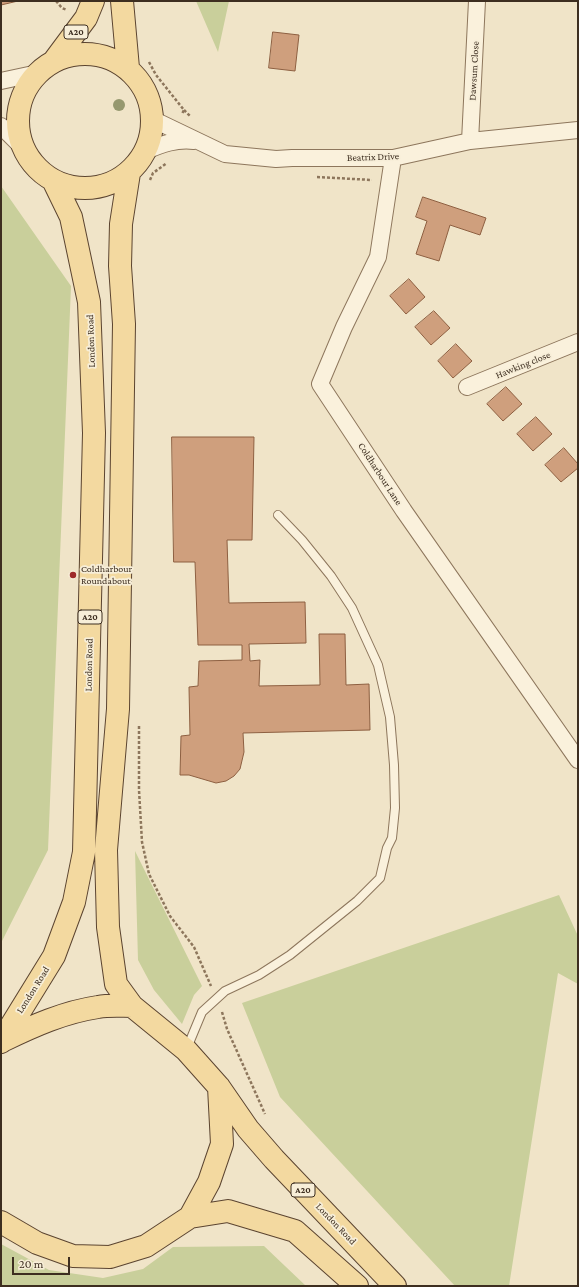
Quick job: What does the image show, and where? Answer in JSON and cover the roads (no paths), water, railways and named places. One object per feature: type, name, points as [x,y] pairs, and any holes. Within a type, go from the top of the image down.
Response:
[{"type":"main road","name":"A20","points":[[46,67],[86,18],[93,1]]},
{"type":"main road","points":[[122,1],[153,129],[146,151],[129,173],[112,183],[92,188],[72,187],[53,180],[37,167],[25,150],[19,130],[19,110],[26,90],[46,67],[73,54],[92,54],[137,63]]},
{"type":"main road","points":[[129,173],[122,224],[120,259],[124,324],[118,709],[106,850],[108,927],[116,984],[132,1006],[186,1050],[218,1088],[222,1144],[209,1182],[190,1217]]},
{"type":"main road","name":"London Road","points":[[1,1041],[54,956],[74,902],[84,852],[94,433],[89,302],[71,217],[53,180]]},
{"type":"main road","points":[[1,1041],[62,1015],[99,1007],[132,1006]]},
{"type":"main road","name":"London Road","points":[[218,1088],[248,1129],[274,1159],[395,1286]]},
{"type":"main road","points":[[1,1222],[37,1243],[73,1256],[110,1257],[146,1246],[190,1217],[228,1211],[295,1231],[357,1286]]},
{"type":"street","name":"Dawsum Close","points":[[470,141],[478,1]]},
{"type":"street","points":[[1,82],[46,67]]},
{"type":"street","name":"Beatrix Drive","points":[[150,118],[180,140],[194,141],[225,154],[276,159],[393,158],[470,141],[578,130]]},
{"type":"street","points":[[1,126],[25,150]]},
{"type":"street","name":"Beatrix Drive","points":[[146,151],[172,135]]},
{"type":"street","name":"Coldharbour Lane","points":[[393,158],[378,257],[344,326],[320,384],[404,511],[578,760]]},
{"type":"street","name":"Hawking close","points":[[467,387],[578,342]]},
{"type":"lane","points":[[186,1050],[202,1012],[225,991],[259,975],[290,955],[357,901],[380,878],[392,838],[395,808],[394,758],[390,717],[378,665],[352,608],[331,576],[302,540],[278,515]]},
{"type":"place","name":"Coldharbour Roundabout","points":[[73,575]]}]
